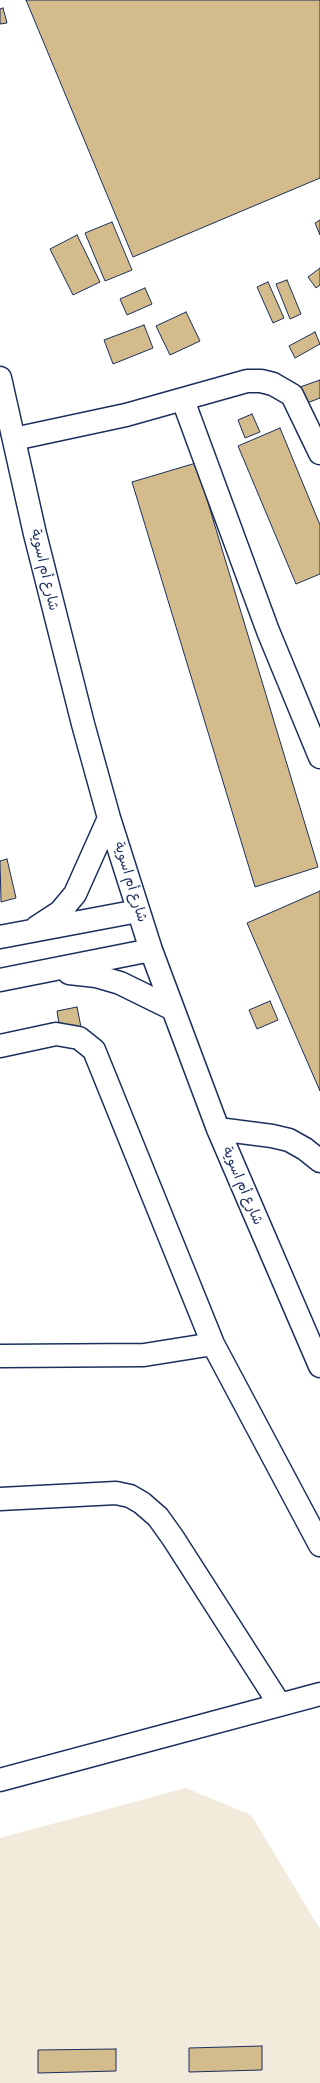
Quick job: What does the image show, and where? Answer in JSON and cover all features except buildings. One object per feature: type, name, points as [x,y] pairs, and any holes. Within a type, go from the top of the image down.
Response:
[{"type":"street","name":"شارع أم اسوية","points":[[0,378],[58,630],[110,818],[138,911],[151,950],[218,1129],[320,1366]]},
{"type":"street","points":[[14,439],[76,427],[183,400],[247,381],[261,381],[273,384],[292,395],[320,453]]},
{"type":"street","points":[[183,400],[268,632],[320,757]]},
{"type":"street","points":[[32,931],[60,912],[75,894],[110,818]]},
{"type":"street","points":[[0,938],[138,911]]},
{"type":"street","points":[[0,980],[151,950]]},
{"type":"street","points":[[48,971],[96,976],[114,981],[173,1009]]},
{"type":"street","points":[[0,1046],[56,1034],[79,1038],[94,1050],[213,1344],[320,1545]]},
{"type":"street","points":[[218,1129],[272,1136],[289,1140],[305,1149],[320,1161]]},
{"type":"street","points":[[0,1356],[144,1355],[213,1344]]},
{"type":"street","points":[[0,1499],[116,1493],[130,1496],[142,1503],[158,1517],[173,1538],[280,1705]]},
{"type":"street","points":[[0,1780],[320,1694]]},
{"type":"shaded area","points":[[186,1788],[251,1815],[320,1929],[320,2083],[0,2083],[0,1838]]}]
